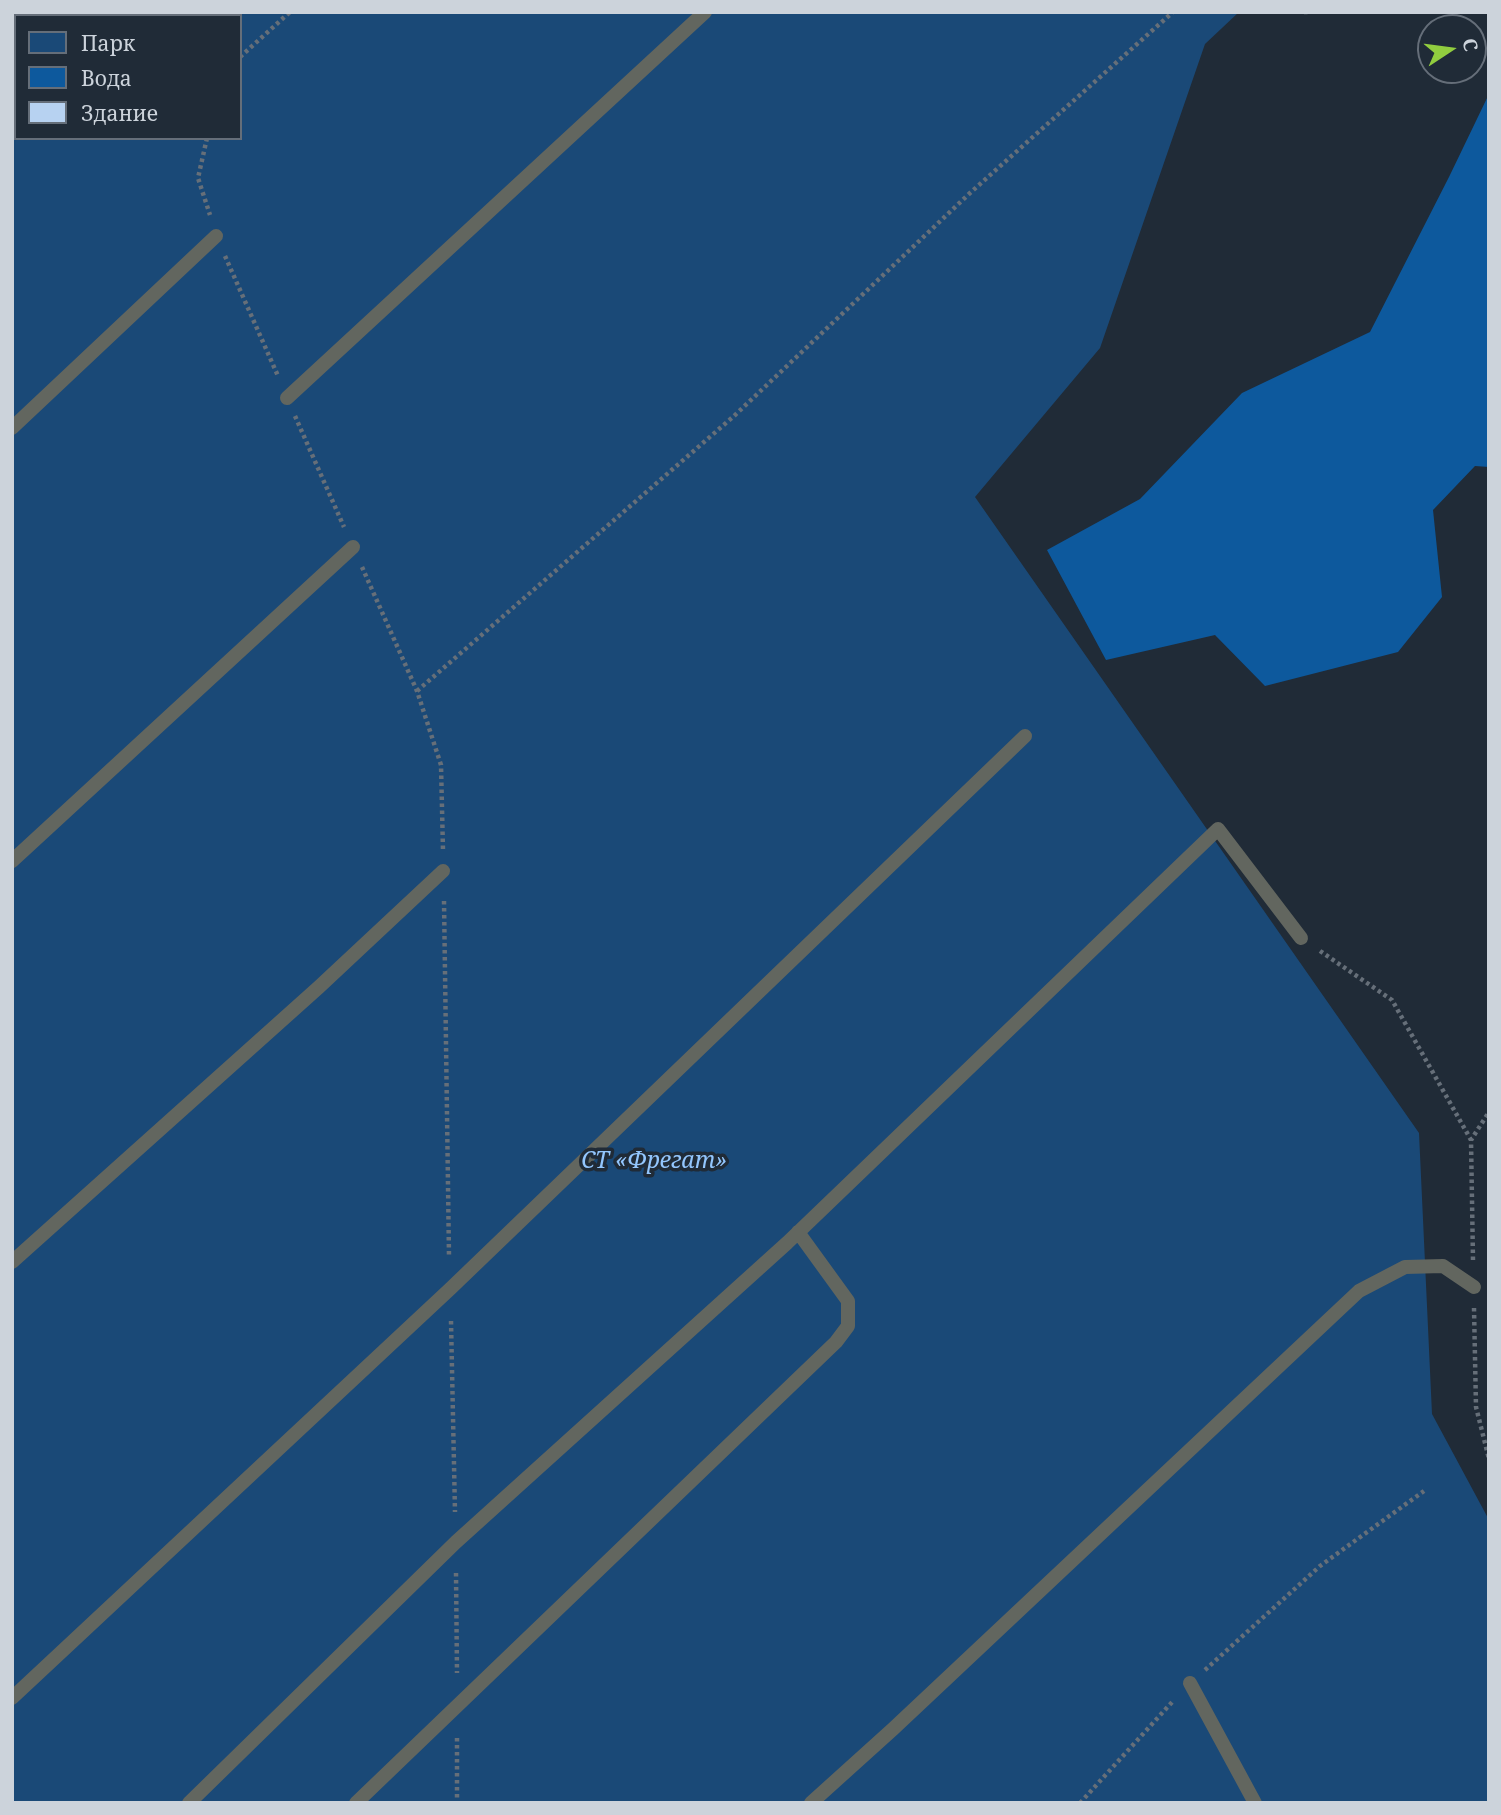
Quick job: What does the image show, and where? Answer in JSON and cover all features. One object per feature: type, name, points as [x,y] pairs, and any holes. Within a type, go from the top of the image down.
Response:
[{"type":"lane","points":[[287,397],[705,12]]},
{"type":"lane","points":[[12,428],[216,236]]},
{"type":"lane","points":[[12,860],[353,547]]},
{"type":"lane","points":[[12,1698],[450,1289],[1024,736]]},
{"type":"lane","points":[[189,1803],[456,1542],[798,1232],[1217,829],[1301,938]]},
{"type":"lane","points":[[12,1262],[319,988],[443,871]]},
{"type":"lane","points":[[356,1803],[849,1326],[848,1301],[798,1232]]},
{"type":"lane","points":[[811,1803],[1359,1291],[1405,1267],[1443,1266],[1474,1287]]},
{"type":"lane","points":[[1190,1683],[1255,1803]]},
{"type":"path","points":[[242,55],[290,12]]},
{"type":"path","points":[[417,691],[734,416],[970,193],[1173,12]]},
{"type":"path","points":[[1304,12],[1310,12]]},
{"type":"path","points":[[207,140],[198,178],[216,236],[417,691],[441,765],[456,1542],[457,1803]]},
{"type":"path","points":[[1301,938],[1392,1000],[1471,1140]]},
{"type":"path","points":[[1080,1803],[1190,1683],[1320,1566],[1424,1491]]},
{"type":"green space","name":"СТ «Фрегат»","points":[[12,12],[1239,12],[1205,44],[1100,348],[975,497],[1419,1133],[1432,1414],[1489,1520],[1489,1803],[12,1803]]},
{"type":"water","points":[[1489,94],[1489,467],[1475,466],[1433,510],[1442,597],[1398,652],[1265,686],[1215,635],[1106,660],[1047,550],[1140,499],[1242,393],[1370,332]]},
{"type":"building","points":[[12,12],[48,14],[14,14],[14,44]]}]
